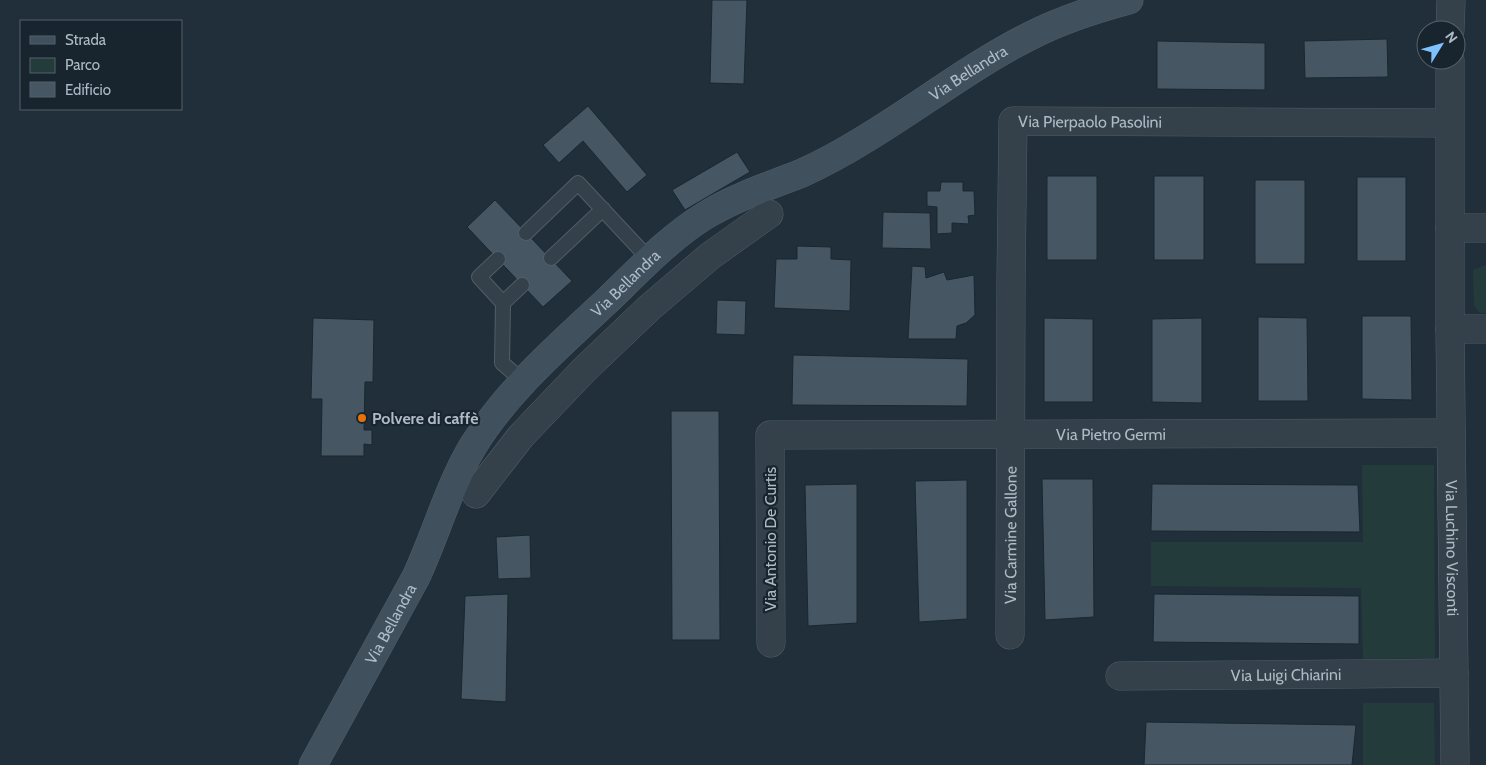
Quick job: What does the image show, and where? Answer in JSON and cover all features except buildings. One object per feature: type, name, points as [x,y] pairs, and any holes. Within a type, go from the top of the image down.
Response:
[{"type":"main road","name":"Via Bellandra","points":[[313,765],[407,595],[430,546],[456,478],[473,446],[500,409],[524,382],[650,260],[703,217],[739,198],[817,166],[846,151],[965,73],[1016,43],[1072,18],[1129,0]]},
{"type":"street","points":[[1450,20],[1451,0]]},
{"type":"street","name":"Via Luchino Visconti","points":[[1450,70],[1450,330],[1455,765]]},
{"type":"street","name":"Via Pierpaolo Pasolini","points":[[1011,434],[1013,121],[1450,123]]},
{"type":"street","name":"Via Bellandra","points":[[476,494],[521,436],[584,369],[649,308],[710,256],[770,214]]},
{"type":"street","points":[[1450,228],[1486,228]]},
{"type":"street","points":[[580,326],[604,351]]},
{"type":"street","points":[[1450,330],[1486,329]]},
{"type":"street","name":"Via Pietro Germi","points":[[770,435],[1451,433]]},
{"type":"street","name":"Via Carmine Gallone","points":[[1010,636],[1011,434]]},
{"type":"street","name":"Via Antonio De Curtis","points":[[770,435],[771,643]]},
{"type":"street","name":"Via Luigi Chiarini","points":[[1120,676],[1454,673]]},
{"type":"lane","points":[[526,233],[578,183],[650,260]]},
{"type":"lane","points":[[550,258],[603,209]]},
{"type":"lane","points":[[498,259],[479,277],[503,303],[502,363],[524,382]]},
{"type":"lane","points":[[503,303],[522,285]]},
{"type":"green space","points":[[1486,265],[1486,313],[1480,313],[1474,306],[1473,270]]},
{"type":"green space","points":[[1362,465],[1434,465],[1435,658],[1363,659],[1361,588],[1151,586],[1151,542],[1363,542]]},
{"type":"green space","points":[[1363,703],[1434,703],[1435,765],[1363,765]]},
{"type":"place","name":"Polvere di caffè","points":[[362,418]]}]
